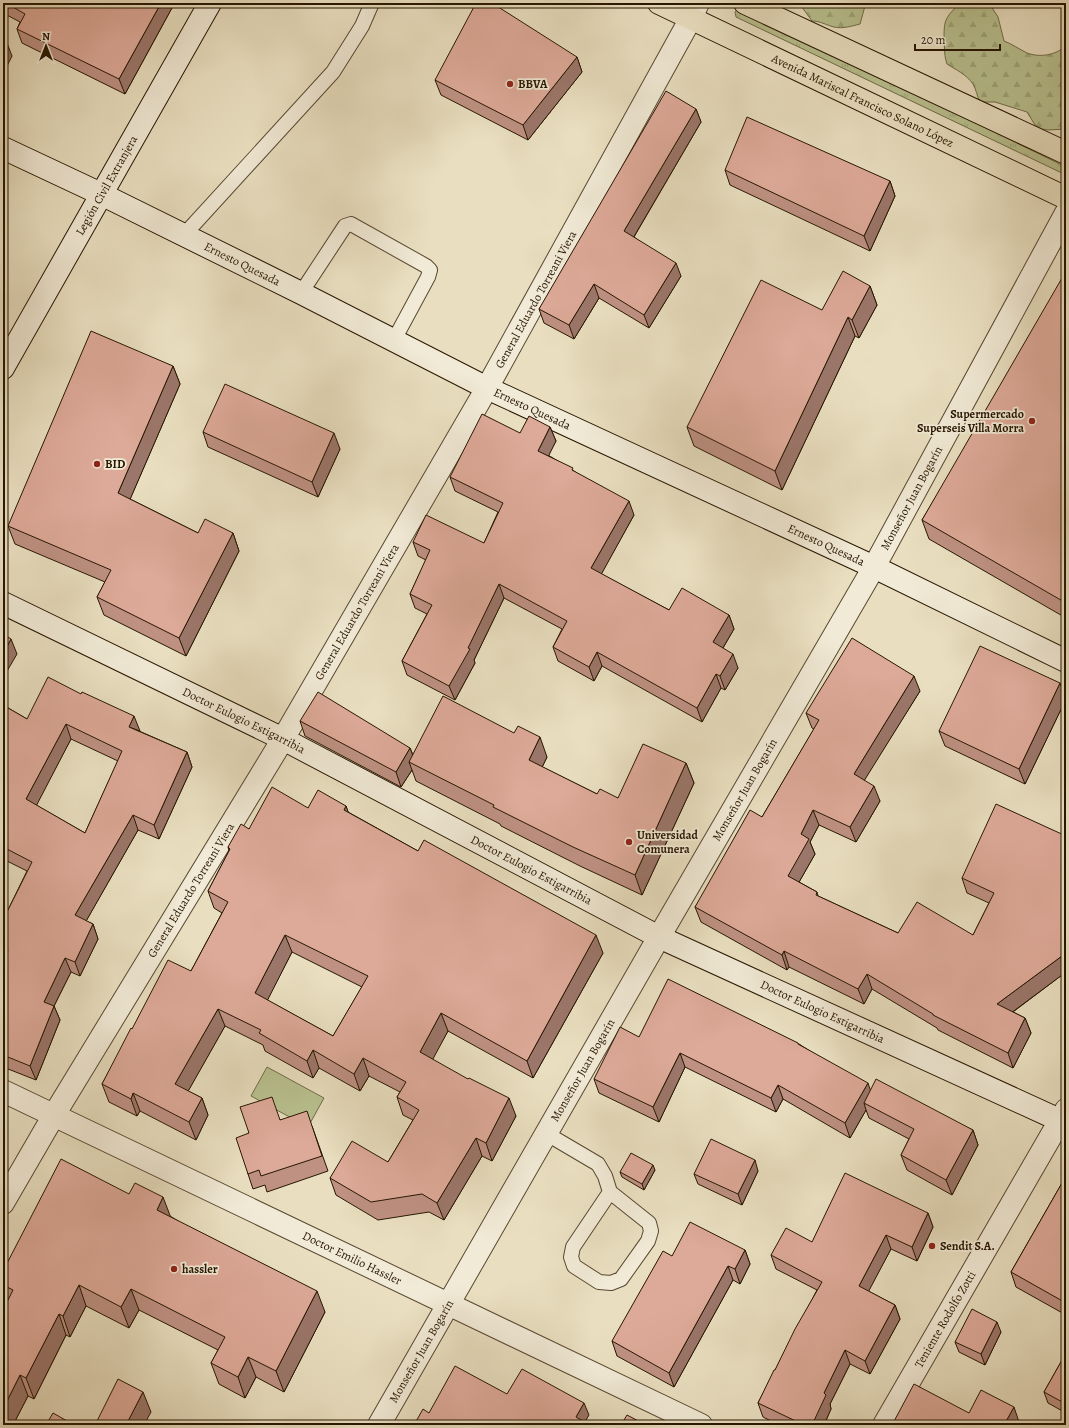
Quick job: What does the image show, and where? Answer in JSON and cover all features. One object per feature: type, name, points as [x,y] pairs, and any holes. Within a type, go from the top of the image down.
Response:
[{"type":"highway","name":"Avenida Mariscal Francisco Solano López","points":[[659,3],[694,11],[1066,198]]},
{"type":"highway","points":[[745,3],[1066,153]]},
{"type":"street","name":"Legión Civil Extranjera","points":[[3,368],[210,3]]},
{"type":"street","name":"General Eduardo Torreani Viera","points":[[3,1203],[54,1114],[283,739],[487,388],[694,11]]},
{"type":"street","name":"Ernesto Quesada","points":[[3,148],[101,194],[301,292],[487,388],[874,567],[1066,661]]},
{"type":"street","name":"Monseñor Juan Bogarín","points":[[379,1425],[659,937],[874,567],[1066,213]]},
{"type":"street","name":"Doctor Eulogio Estigarribia","points":[[3,603],[283,739],[659,937],[1064,1117]]},
{"type":"street","name":"Doctor Emilio Hassler","points":[[3,1091],[54,1114],[701,1425]]},
{"type":"street","name":"Teniente Rodolfo Zotti","points":[[884,1425],[1064,1117]]},
{"type":"lane","points":[[184,235],[333,72],[362,26],[372,3]]},
{"type":"lane","points":[[301,292],[345,226],[351,224],[426,266],[430,270],[428,277],[394,340]]},
{"type":"lane","points":[[546,1134],[598,1164],[605,1176],[610,1192],[649,1223],[651,1231],[648,1241],[621,1280],[611,1283],[599,1282],[574,1266],[571,1257],[573,1247],[610,1192]]},
{"type":"green space","points":[[799,3],[865,3],[865,6],[860,24],[837,28],[812,21]]},
{"type":"green space","points":[[960,3],[989,3],[998,17],[1004,41],[1027,53],[1032,55],[1048,55],[1058,52],[1066,46],[1066,129],[1042,129],[1035,125],[1027,112],[995,102],[980,102],[974,86],[970,81],[961,72],[947,64],[944,42],[945,24],[948,17]]},
{"type":"green space","points":[[738,8],[1066,167],[1066,175],[736,17],[735,12]]},
{"type":"green space","points":[[267,1067],[324,1098],[308,1127],[251,1096]]},
{"type":"building","points":[[6,3],[161,3],[119,79],[17,29],[25,14]]},
{"type":"building","name":"BBVA","points":[[476,3],[492,3],[577,57],[523,125],[435,80]]},
{"type":"building","points":[[3,41],[7,43],[3,50]]},
{"type":"building","points":[[666,91],[696,109],[624,231],[676,263],[644,315],[594,284],[569,325],[539,309]]},
{"type":"building","points":[[747,117],[890,181],[864,236],[725,170]]},
{"type":"building","points":[[843,271],[870,286],[852,320],[848,317],[775,471],[687,427],[761,280],[822,310]]},
{"type":"building","name":"Supermercado Superseis Villa Morra","points":[[1062,278],[1066,281],[1066,603],[922,520]]},
{"type":"building","points":[[91,331],[173,366],[118,493],[198,533],[205,519],[233,533],[179,638],[97,597],[111,570],[8,526]]},
{"type":"building","points":[[225,384],[334,433],[312,482],[203,432]]},
{"type":"building","points":[[482,414],[520,433],[529,416],[550,427],[538,451],[573,468],[572,470],[629,501],[591,568],[669,610],[682,588],[729,615],[713,642],[733,654],[720,676],[716,674],[697,708],[597,652],[589,667],[553,647],[567,621],[499,584],[468,648],[470,649],[449,686],[402,661],[432,605],[410,594],[430,550],[413,542],[426,515],[484,543],[503,503],[450,477]]},
{"type":"building","points":[[3,634],[11,639],[3,654]]},
{"type":"building","points":[[852,638],[914,676],[854,774],[874,786],[850,827],[813,810],[801,834],[809,839],[788,876],[817,892],[816,895],[898,933],[917,902],[973,935],[994,893],[962,878],[996,804],[1066,836],[1066,953],[997,1004],[1025,1018],[1008,1053],[933,1015],[867,974],[858,989],[784,951],[782,955],[695,907],[750,810],[762,817],[819,720],[806,713]]},
{"type":"building","points":[[980,646],[1060,683],[1019,769],[939,731]]},
{"type":"building","points":[[48,677],[81,694],[82,692],[134,716],[129,727],[187,752],[154,825],[133,815],[75,915],[93,924],[75,962],[65,958],[44,1002],[54,1006],[30,1066],[3,1055],[3,961],[8,950],[3,947],[3,920],[32,862],[3,847],[3,705],[27,719]],"holes":[[[66,724],[122,751],[85,833],[26,799]]]},
{"type":"building","points":[[318,692],[410,748],[396,772],[300,721]]},
{"type":"building","points":[[443,696],[514,733],[518,726],[540,737],[529,760],[597,794],[600,789],[618,798],[643,744],[686,763],[635,875],[573,847],[493,807],[494,805],[409,762]]},
{"type":"building","points":[[272,787],[308,808],[318,790],[346,806],[344,810],[418,851],[424,840],[596,935],[527,1061],[441,1013],[420,1052],[468,1079],[469,1078],[509,1098],[486,1143],[476,1138],[437,1203],[422,1194],[371,1202],[330,1178],[352,1141],[388,1162],[419,1110],[397,1097],[406,1082],[363,1058],[354,1074],[313,1050],[307,1061],[259,1033],[261,1030],[218,1009],[175,1084],[202,1098],[189,1122],[133,1093],[131,1099],[102,1084],[168,960],[191,971],[228,902],[208,891],[230,849],[228,847],[241,824],[249,829]],"holes":[[[285,935],[368,976],[333,1036],[255,993]]]},
{"type":"building","points":[[668,979],[798,1043],[868,1083],[845,1123],[778,1085],[771,1098],[680,1053],[653,1107],[594,1079],[620,1027],[639,1037]]},
{"type":"building","points":[[876,1079],[973,1130],[946,1180],[901,1155],[914,1129],[864,1103]]},
{"type":"building","points":[[272,1097],[280,1120],[307,1111],[322,1156],[261,1176],[259,1170],[248,1174],[236,1138],[249,1133],[240,1107]]},
{"type":"building","points":[[711,1139],[755,1160],[738,1194],[694,1174]]},
{"type":"building","points":[[631,1153],[653,1165],[642,1184],[620,1172]]},
{"type":"building","points":[[61,1159],[129,1194],[135,1183],[163,1197],[157,1210],[317,1291],[276,1371],[248,1357],[238,1377],[211,1363],[225,1337],[131,1289],[121,1307],[79,1285],[63,1316],[59,1314],[26,1378],[20,1375],[3,1409],[3,1310],[13,1290],[3,1285],[3,1271]]},
{"type":"building","points":[[845,1173],[928,1213],[912,1247],[886,1235],[859,1286],[895,1305],[865,1361],[845,1350],[824,1393],[826,1395],[812,1425],[804,1425],[758,1403],[795,1329],[822,1282],[771,1255],[786,1228],[812,1242]]},
{"type":"building","points":[[1066,1176],[1066,1303],[1011,1272]]},
{"type":"building","points":[[690,1222],[745,1250],[735,1269],[728,1266],[669,1373],[612,1341],[663,1251],[672,1256]]},
{"type":"building","points":[[972,1309],[997,1322],[981,1354],[955,1342]]},
{"type":"building","points":[[1066,1353],[1066,1404],[1044,1392]]},
{"type":"building","points":[[455,1366],[507,1394],[522,1369],[584,1403],[576,1417],[590,1425],[414,1425],[423,1409],[429,1413]]},
{"type":"building","points":[[118,1379],[143,1392],[126,1425],[95,1425]]},
{"type":"building","points":[[914,1384],[969,1413],[981,1390],[1014,1407],[1004,1425],[892,1425]]},
{"type":"building","points":[[53,1413],[74,1425],[46,1425]]},
{"type":"building","points":[[627,1415],[646,1425],[621,1425]]},
{"type":"place","name":"BBVA","points":[[510,84]]},
{"type":"place","name":"Supermercado Superseis Villa Morra","points":[[1032,421]]},
{"type":"place","name":"BID","points":[[97,464]]},
{"type":"place","name":"Universidad Comunera","points":[[629,842]]},
{"type":"place","name":"Sendit S.A.","points":[[932,1246]]},
{"type":"place","name":"hassler","points":[[174,1269]]}]
